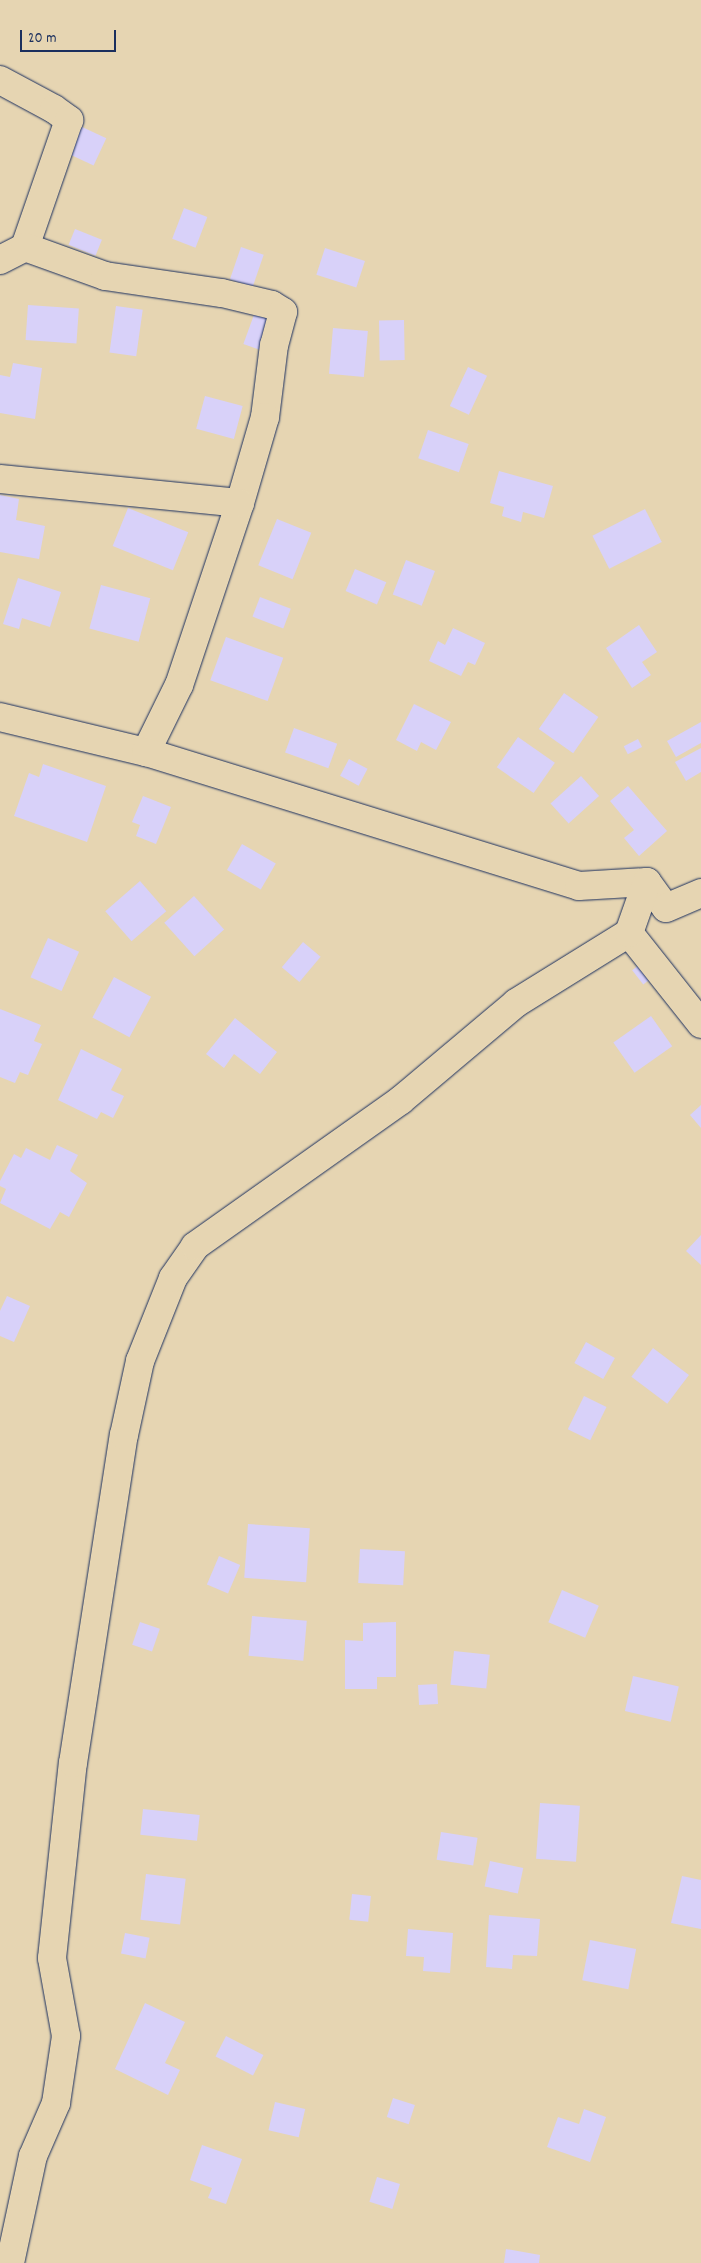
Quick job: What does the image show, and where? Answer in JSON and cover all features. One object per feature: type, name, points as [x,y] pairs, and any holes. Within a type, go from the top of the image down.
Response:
[{"type":"street","points":[[0,80],[54,108],[69,120],[25,247],[0,260]]},
{"type":"street","points":[[25,247],[106,276],[222,293],[272,305],[283,312],[274,345],[265,417],[240,503],[179,685],[146,752]]},
{"type":"street","points":[[0,479],[240,503]]},
{"type":"street","points":[[4,715],[146,752],[579,886],[646,882]]},
{"type":"street","points":[[646,882],[666,908],[701,893]]},
{"type":"street","points":[[10,2263],[33,2156],[56,2103],[66,2036],[52,1958],[73,1763],[124,1435],[140,1361],[173,1278],[195,1246],[401,1100],[516,1003],[629,933],[646,882]]},
{"type":"street","points":[[629,933],[701,1024]]},
{"type":"building","points":[[80,126],[106,138],[94,165],[67,153]]},
{"type":"building","points":[[184,208],[207,217],[196,248],[172,239]]},
{"type":"building","points":[[75,229],[102,240],[96,256],[69,245]]},
{"type":"building","points":[[241,247],[264,255],[253,287],[230,279]]},
{"type":"building","points":[[325,248],[365,261],[356,288],[316,275]]},
{"type":"building","points":[[28,305],[79,309],[76,343],[26,340]]},
{"type":"building","points":[[116,306],[143,310],[136,356],[109,353]]},
{"type":"building","points":[[255,312],[274,319],[262,351],[243,344]]},
{"type":"building","points":[[379,320],[404,320],[405,360],[380,360]]},
{"type":"building","points":[[333,328],[368,331],[364,377],[329,374]]},
{"type":"building","points":[[13,363],[42,368],[35,419],[0,413],[0,375],[10,377]]},
{"type":"building","points":[[468,367],[487,376],[469,415],[450,406]]},
{"type":"building","points":[[205,396],[243,406],[234,439],[196,429]]},
{"type":"building","points":[[428,430],[469,444],[459,472],[418,458]]},
{"type":"building","points":[[499,471],[553,486],[544,518],[523,512],[521,522],[502,516],[504,507],[490,503]]},
{"type":"building","points":[[0,495],[19,499],[16,520],[45,526],[39,559],[0,552]]},
{"type":"building","points":[[128,508],[188,532],[173,570],[113,546]]},
{"type":"building","points":[[645,509],[662,542],[609,569],[592,536]]},
{"type":"building","points":[[277,519],[311,533],[293,579],[258,565]]},
{"type":"building","points":[[406,560],[435,571],[422,606],[393,595]]},
{"type":"building","points":[[355,569],[386,582],[377,604],[346,591]]},
{"type":"building","points":[[18,578],[61,592],[50,627],[22,618],[19,629],[3,624]]},
{"type":"building","points":[[101,585],[150,598],[139,642],[89,628]]},
{"type":"building","points":[[260,597],[291,609],[283,628],[252,617]]},
{"type":"building","points":[[639,625],[657,652],[642,662],[651,675],[632,688],[606,648]]},
{"type":"building","points":[[453,628],[485,643],[475,665],[468,662],[461,676],[429,661],[438,641],[445,645]]},
{"type":"building","points":[[226,637],[283,658],[268,701],[210,680]]},
{"type":"building","points":[[564,693],[598,717],[573,753],[539,729]]},
{"type":"building","points":[[414,704],[451,722],[436,750],[421,742],[417,751],[396,740]]},
{"type":"building","points":[[701,722],[701,743],[676,757],[667,741]]},
{"type":"building","points":[[294,728],[337,744],[328,768],[285,752]]},
{"type":"building","points":[[518,737],[555,763],[534,793],[497,767]]},
{"type":"building","points":[[638,739],[642,747],[628,754],[624,746]]},
{"type":"building","points":[[701,748],[701,772],[686,781],[675,762]]},
{"type":"building","points":[[349,759],[368,769],[359,786],[340,776]]},
{"type":"building","points":[[43,764],[106,786],[87,842],[14,816],[29,773],[39,777]]},
{"type":"building","points":[[581,776],[599,796],[569,823],[551,803]]},
{"type":"building","points":[[628,786],[667,831],[639,856],[624,838],[634,830],[610,801]]},
{"type":"building","points":[[143,796],[171,807],[156,844],[136,836],[140,825],[132,822]]},
{"type":"building","points":[[242,844],[276,864],[261,889],[227,870]]},
{"type":"building","points":[[140,881],[166,911],[132,941],[105,911]]},
{"type":"building","points":[[194,896],[224,929],[194,956],[164,923]]},
{"type":"building","points":[[48,938],[79,952],[62,991],[31,977]]},
{"type":"building","points":[[303,942],[321,957],[299,982],[282,967]]},
{"type":"building","points":[[644,961],[655,975],[643,984],[632,970]]},
{"type":"building","points":[[114,977],[151,997],[129,1037],[92,1018]]},
{"type":"building","points":[[0,1009],[41,1025],[34,1041],[42,1044],[28,1075],[20,1072],[15,1083],[0,1077]]},
{"type":"building","points":[[651,1016],[672,1046],[635,1073],[613,1042]]},
{"type":"building","points":[[235,1018],[277,1052],[260,1074],[234,1054],[224,1068],[206,1054]]},
{"type":"building","points":[[81,1049],[122,1069],[111,1090],[124,1096],[113,1118],[101,1112],[97,1119],[58,1100]]},
{"type":"building","points":[[701,1105],[701,1128],[690,1115]]},
{"type":"building","points":[[57,1145],[78,1155],[70,1171],[87,1183],[69,1217],[60,1212],[50,1229],[0,1203],[6,1189],[0,1186],[0,1181],[14,1154],[21,1158],[26,1148],[50,1160]]},
{"type":"building","points":[[701,1235],[701,1265],[686,1251]]},
{"type":"building","points":[[7,1296],[30,1306],[14,1342],[0,1336],[0,1311]]},
{"type":"building","points":[[586,1342],[615,1358],[603,1379],[574,1363]]},
{"type":"building","points":[[653,1348],[689,1375],[667,1404],[631,1377]]},
{"type":"building","points":[[584,1396],[606,1407],[590,1440],[568,1429]]},
{"type":"building","points":[[248,1524],[310,1528],[306,1582],[244,1578]]},
{"type":"building","points":[[360,1549],[405,1551],[403,1585],[358,1583]]},
{"type":"building","points":[[219,1556],[240,1565],[228,1594],[207,1585]]},
{"type":"building","points":[[562,1590],[599,1606],[585,1638],[548,1622]]},
{"type":"building","points":[[252,1616],[307,1621],[303,1661],[249,1656]]},
{"type":"building","points":[[140,1622],[160,1629],[152,1652],[132,1645]]},
{"type":"building","points":[[396,1622],[396,1677],[377,1677],[377,1689],[345,1689],[345,1640],[363,1641],[363,1623]]},
{"type":"building","points":[[454,1651],[490,1655],[486,1689],[450,1685]]},
{"type":"building","points":[[633,1676],[679,1687],[671,1722],[625,1711]]},
{"type":"building","points":[[437,1684],[438,1704],[419,1705],[418,1685]]},
{"type":"building","points":[[540,1803],[580,1806],[576,1862],[536,1859]]},
{"type":"building","points":[[143,1809],[200,1815],[197,1841],[140,1835]]},
{"type":"building","points":[[441,1832],[478,1838],[473,1865],[437,1860]]},
{"type":"building","points":[[490,1861],[523,1868],[518,1894],[485,1886]]},
{"type":"building","points":[[146,1874],[186,1879],[180,1925],[140,1920]]},
{"type":"building","points":[[682,1876],[701,1880],[701,1929],[671,1923]]},
{"type":"building","points":[[352,1894],[371,1896],[368,1922],[349,1920]]},
{"type":"building","points":[[489,1915],[540,1919],[537,1956],[513,1955],[512,1969],[486,1967]]},
{"type":"building","points":[[408,1929],[453,1933],[450,1973],[423,1971],[424,1957],[406,1956]]},
{"type":"building","points":[[125,1933],[150,1938],[146,1958],[121,1954]]},
{"type":"building","points":[[590,1940],[636,1949],[628,1989],[582,1980]]},
{"type":"building","points":[[145,2003],[185,2022],[165,2063],[180,2070],[168,2095],[115,2069]]},
{"type":"building","points":[[226,2036],[263,2055],[253,2076],[216,2056]]},
{"type":"building","points":[[393,2098],[415,2105],[409,2124],[387,2117]]},
{"type":"building","points":[[275,2102],[305,2109],[299,2137],[268,2130]]},
{"type":"building","points":[[584,2109],[606,2117],[590,2162],[547,2147],[558,2117],[579,2124]]},
{"type":"building","points":[[202,2145],[242,2159],[226,2204],[208,2198],[212,2188],[190,2180]]},
{"type":"building","points":[[377,2177],[400,2184],[392,2209],[369,2202]]},
{"type":"building","points":[[506,2249],[540,2255],[539,2263],[504,2263]]}]
